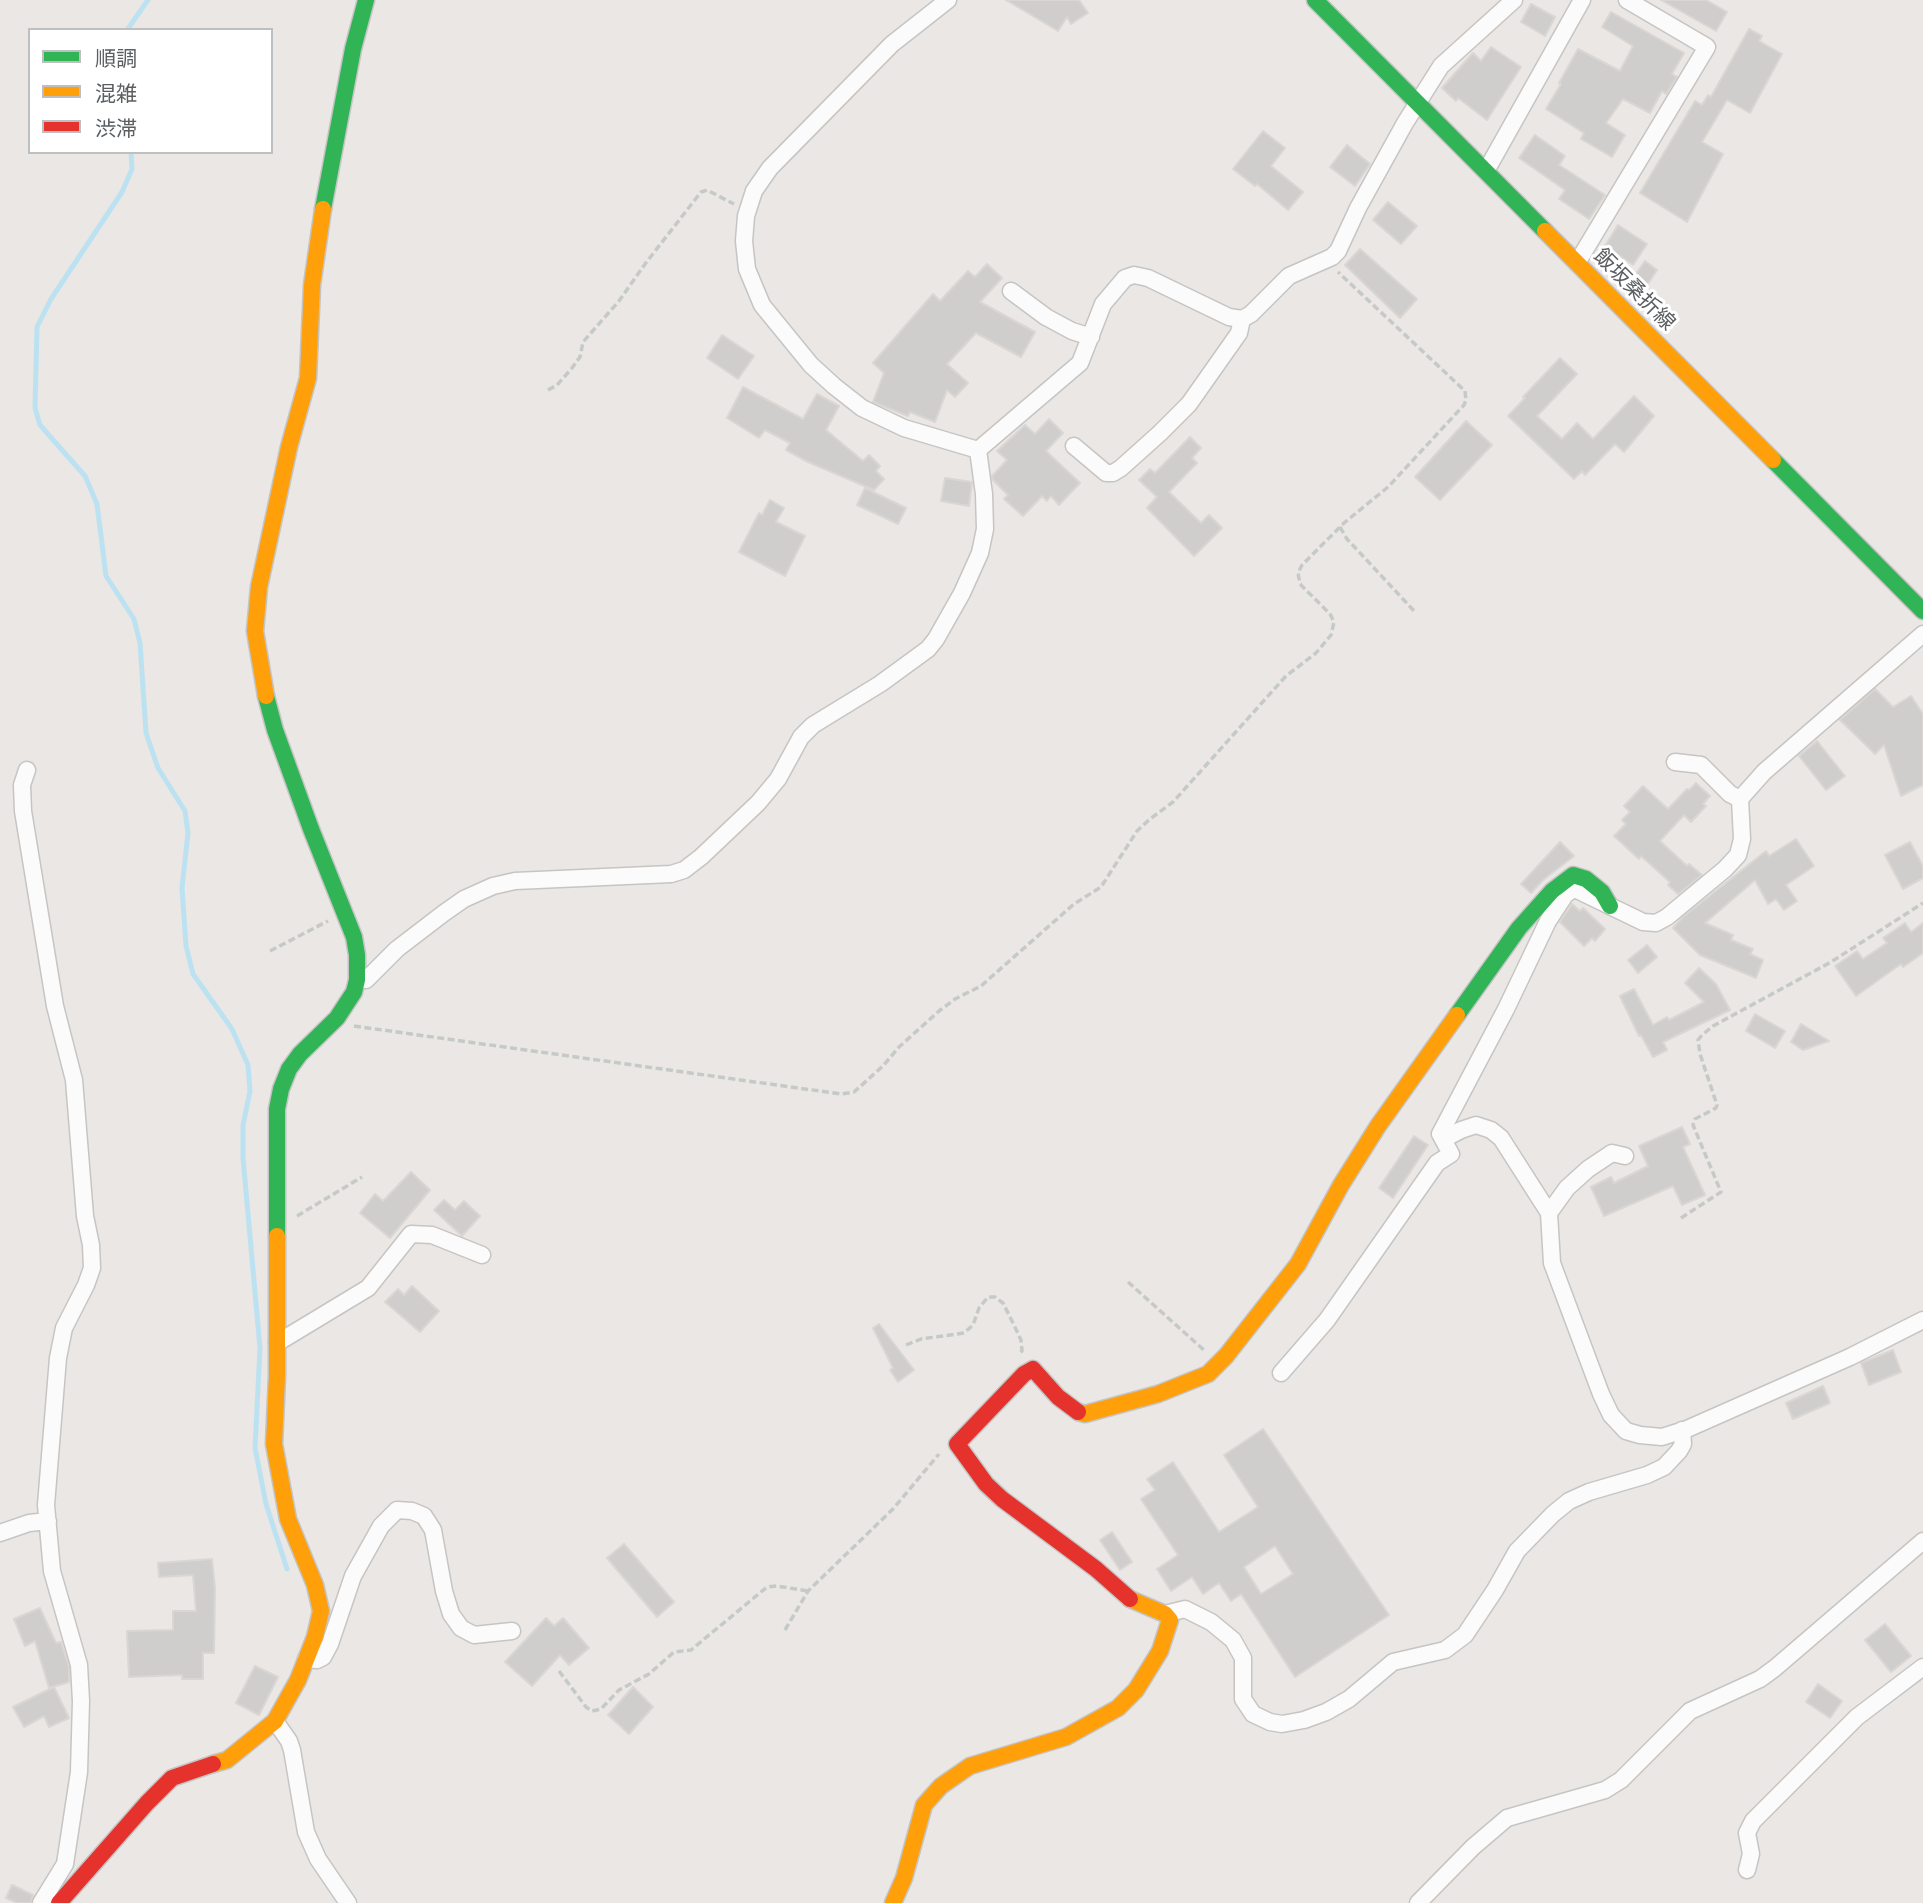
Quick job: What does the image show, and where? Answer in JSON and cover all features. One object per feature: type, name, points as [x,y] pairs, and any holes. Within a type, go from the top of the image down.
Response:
[{"type":"street","points":[[59,1903],[172,1778],[227,1760],[275,1721],[306,1659],[321,1611],[315,1585],[288,1519],[274,1444],[277,1343],[276,1108],[289,1069],[331,1023],[354,992],[357,980],[356,946],[275,730],[263,684],[255,632],[259,587],[289,447],[308,378],[312,285],[318,235],[353,49],[366,0]]},
{"type":"street","points":[[948,0],[892,44],[770,168],[754,191],[744,241],[747,270],[762,304],[811,365],[862,408],[904,428],[978,450]]},
{"type":"street","name":"飯坂桑折線","points":[[1315,0],[1923,611]]},
{"type":"street","points":[[978,450],[1080,363],[1103,304],[1125,278],[1134,275],[1148,278],[1229,317],[1242,318],[1251,314],[1289,276],[1326,261],[1338,251],[1358,208],[1441,66],[1514,0]]},
{"type":"street","points":[[1486,171],[1582,0]]},
{"type":"street","points":[[1577,263],[1707,47],[1627,0]]},
{"type":"street","points":[[1012,291],[1045,317],[1091,337]]},
{"type":"street","points":[[1074,446],[1107,473],[1121,468],[1189,404],[1238,333],[1242,318]]},
{"type":"street","points":[[366,980],[397,949],[444,913],[464,899],[493,886],[515,881],[671,874],[684,870],[701,857],[758,803],[778,779],[801,737],[813,725],[880,684],[928,649],[936,639],[962,593],[980,552],[985,528],[978,450]]},
{"type":"street","points":[[1281,1373],[1327,1320],[1437,1163],[1451,1154],[1440,1134],[1557,905],[1572,890],[1577,890],[1643,922],[1656,923],[1667,917],[1738,855],[1742,839],[1740,799],[1765,772],[1923,634]]},
{"type":"street","points":[[1675,762],[1701,765],[1730,794],[1740,799]]},
{"type":"street","points":[[27,770],[22,785],[23,811],[55,1006],[74,1080],[92,1268],[71,1311],[60,1342],[47,1493],[52,1571],[79,1665],[79,1772],[65,1864],[41,1903]]},
{"type":"street","points":[[893,1903],[904,1878],[924,1805],[941,1786],[970,1766],[1066,1737],[1118,1708],[1136,1690],[1160,1651],[1170,1620],[1165,1614],[1130,1599],[1096,1569],[1024,1518],[986,1484],[957,1444],[1024,1374],[1033,1369],[1058,1397],[1079,1413],[1085,1414],[1107,1410],[1195,1381],[1208,1374],[1298,1264],[1341,1185],[1378,1126],[1519,928],[1552,891],[1573,875],[1586,879],[1602,892],[1610,906]]},
{"type":"street","points":[[1444,1139],[1461,1129],[1476,1125],[1491,1130],[1501,1138],[1549,1213],[1552,1263],[1601,1394],[1611,1415],[1626,1430],[1640,1435],[1662,1437],[1682,1430],[1850,1357],[1923,1320]]},
{"type":"street","points":[[1549,1213],[1567,1188],[1588,1169],[1612,1153],[1625,1156]]},
{"type":"street","points":[[277,1343],[368,1288],[411,1234],[432,1235],[482,1255]]},
{"type":"street","points":[[1165,1614],[1185,1609],[1211,1622],[1233,1640],[1243,1658],[1243,1699],[1253,1714],[1282,1724],[1326,1713],[1349,1699],[1393,1662],[1445,1650],[1465,1635],[1517,1551],[1553,1514],[1569,1501],[1589,1492],[1647,1475],[1664,1467],[1679,1451],[1682,1430]]},
{"type":"street","points":[[306,1659],[317,1660],[323,1657],[353,1576],[381,1525],[397,1510],[412,1511],[424,1516],[433,1530],[444,1591],[451,1614],[461,1628],[474,1635],[512,1631]]},
{"type":"street","points":[[0,1533],[29,1523],[48,1521]]},
{"type":"street","points":[[1418,1903],[1473,1847],[1507,1818],[1605,1790],[1621,1780],[1690,1711],[1760,1679],[1923,1541]]},
{"type":"street","points":[[1746,1870],[1751,1854],[1747,1833],[1753,1821],[1857,1717],[1923,1667]]},
{"type":"street","points":[[275,1721],[292,1750],[306,1832],[318,1859],[348,1903]]},
{"type":"path","points":[[548,390],[558,385],[572,368],[580,357],[583,342],[619,301],[701,192],[707,190],[748,212]]},
{"type":"path","points":[[331,1023],[841,1094],[855,1092],[939,1011],[955,999],[981,986],[1074,904],[1101,887],[1137,831],[1173,803],[1286,676],[1316,653],[1331,635],[1334,622],[1330,614],[1300,584],[1298,573],[1302,565],[1340,527],[1388,487],[1464,405],[1465,391],[1326,261]]},
{"type":"path","points":[[1340,527],[1416,613]]},
{"type":"path","points":[[1681,1218],[1721,1192],[1692,1125],[1695,1119],[1717,1105],[1699,1054],[1698,1040],[1713,1026],[1831,962],[1923,903]]},
{"type":"path","points":[[270,951],[324,922],[347,918]]},
{"type":"path","points":[[277,1228],[362,1177]]},
{"type":"path","points":[[1128,1282],[1219,1363]]},
{"type":"path","points":[[906,1345],[921,1339],[964,1333],[973,1325],[979,1308],[988,1297],[995,1297],[1003,1303],[1021,1340],[1021,1351],[1014,1360]]},
{"type":"path","points":[[785,1630],[808,1591],[893,1510],[941,1452],[957,1444]]},
{"type":"path","points":[[559,1671],[586,1707],[593,1711],[601,1709],[619,1690],[649,1674],[674,1652],[691,1650],[767,1587],[808,1591]]},
{"type":"building","points":[[1006,0],[1079,0],[1088,13],[1071,24],[1067,17],[1058,31]]},
{"type":"building","points":[[1661,0],[1706,0],[1727,12],[1716,31]]},
{"type":"building","points":[[1531,4],[1555,17],[1545,36],[1521,22]]},
{"type":"building","points":[[1611,12],[1684,53],[1672,74],[1677,77],[1666,94],[1662,91],[1650,113],[1623,99],[1606,123],[1625,135],[1612,157],[1581,139],[1584,133],[1546,109],[1578,49],[1620,71],[1633,46],[1602,27]]},
{"type":"building","points":[[1749,29],[1762,36],[1759,41],[1782,54],[1750,113],[1727,100],[1702,142],[1723,154],[1687,222],[1640,193],[1695,101],[1702,105],[1708,95],[1711,97]]},
{"type":"building","points":[[1491,47],[1521,67],[1487,120],[1458,98],[1456,101],[1442,88],[1473,53],[1481,61]]},
{"type":"building","points":[[1263,131],[1285,148],[1271,166],[1303,192],[1288,210],[1257,184],[1255,186],[1233,169]]},
{"type":"building","points":[[1535,135],[1565,156],[1559,165],[1605,195],[1589,219],[1559,199],[1565,190],[1519,158]]},
{"type":"building","points":[[1347,145],[1370,164],[1355,186],[1330,167]]},
{"type":"building","points":[[1388,202],[1417,226],[1401,244],[1373,220]]},
{"type":"building","points":[[1618,225],[1647,244],[1633,265],[1605,246]]},
{"type":"building","points":[[1360,249],[1417,299],[1400,318],[1345,265]]},
{"type":"building","points":[[1645,261],[1657,270],[1646,287],[1633,278]]},
{"type":"building","points":[[987,264],[1002,278],[980,302],[1035,332],[1021,357],[976,333],[947,364],[968,383],[955,397],[947,390],[935,422],[910,412],[908,416],[873,402],[884,373],[873,363],[933,294],[940,301],[968,271],[975,277]]},
{"type":"building","points":[[722,335],[754,356],[738,379],[707,358]]},
{"type":"building","points":[[1560,358],[1577,374],[1537,416],[1562,439],[1577,423],[1593,439],[1634,396],[1654,416],[1624,452],[1615,444],[1585,475],[1582,471],[1574,479],[1508,416]]},
{"type":"building","points":[[743,387],[803,419],[817,394],[839,406],[826,430],[863,461],[869,455],[880,466],[876,471],[884,479],[874,490],[786,450],[790,443],[765,430],[759,438],[727,418]]},
{"type":"building","points":[[1049,419],[1063,433],[1046,451],[1080,483],[1059,505],[1051,496],[1047,501],[1042,496],[1023,516],[1004,499],[1008,495],[993,480],[992,476],[1007,460],[997,451],[1025,425],[1035,434]]},
{"type":"building","points":[[1466,421],[1492,445],[1440,500],[1415,477]]},
{"type":"building","points":[[1190,437],[1201,448],[1192,458],[1197,463],[1169,492],[1201,523],[1209,515],[1222,528],[1194,556],[1147,508],[1157,497],[1139,480],[1150,469],[1155,473]]},
{"type":"building","points":[[945,478],[972,482],[969,506],[941,501]]},
{"type":"building","points":[[865,488],[906,508],[898,524],[857,505]]},
{"type":"building","points":[[770,500],[784,508],[776,522],[805,536],[785,576],[739,552],[759,513],[762,515]]},
{"type":"building","points":[[1875,689],[1893,707],[1911,696],[1923,714],[1923,785],[1901,796],[1884,745],[1875,754],[1840,720]]},
{"type":"building","points":[[1817,741],[1845,776],[1826,790],[1799,756]]},
{"type":"building","points":[[1696,783],[1710,796],[1703,804],[1706,806],[1691,822],[1684,815],[1660,841],[1687,866],[1689,864],[1702,875],[1678,894],[1668,885],[1670,882],[1614,836],[1626,824],[1622,820],[1630,812],[1624,806],[1643,786],[1668,809]]},
{"type":"building","points":[[1796,839],[1814,866],[1786,885],[1797,901],[1784,910],[1776,899],[1768,904],[1755,880],[1705,923],[1733,935],[1731,940],[1753,949],[1750,954],[1763,960],[1756,978],[1700,955],[1673,928],[1766,851],[1769,856]]},
{"type":"building","points":[[1560,842],[1574,856],[1531,893],[1521,884]]},
{"type":"building","points":[[1910,842],[1923,866],[1923,878],[1903,889],[1885,855]]},
{"type":"building","points":[[1572,904],[1580,911],[1583,908],[1605,929],[1595,941],[1592,938],[1584,946],[1560,922]]},
{"type":"building","points":[[1905,923],[1911,932],[1923,923],[1923,953],[1903,967],[1901,964],[1856,996],[1835,966],[1857,951],[1863,959],[1887,943],[1883,938]]},
{"type":"building","points":[[1647,945],[1657,957],[1638,973],[1628,960]]},
{"type":"building","points":[[1699,968],[1716,984],[1730,1010],[1663,1042],[1667,1050],[1653,1057],[1641,1035],[1639,1036],[1620,996],[1634,989],[1653,1025],[1667,1017],[1669,1020],[1704,1002],[1685,983]]},
{"type":"building","points":[[1755,1014],[1785,1031],[1775,1048],[1746,1031]]},
{"type":"building","points":[[1801,1024],[1829,1041],[1803,1050],[1791,1042]]},
{"type":"building","points":[[1682,1127],[1690,1144],[1683,1147],[1705,1195],[1682,1205],[1673,1186],[1604,1216],[1591,1187],[1611,1177],[1614,1183],[1648,1166],[1639,1146]]},
{"type":"building","points":[[1414,1136],[1428,1145],[1393,1198],[1379,1188]]},
{"type":"building","points":[[411,1172],[430,1190],[390,1238],[360,1213],[375,1194],[383,1201]]},
{"type":"building","points":[[444,1200],[455,1210],[464,1201],[480,1216],[462,1236],[434,1210]]},
{"type":"building","points":[[412,1286],[439,1311],[420,1332],[385,1302],[398,1289],[404,1295]]},
{"type":"building","points":[[879,1324],[914,1370],[898,1382],[890,1370],[893,1368],[873,1328]]},
{"type":"building","points":[[1893,1350],[1901,1372],[1869,1385],[1861,1363]]},
{"type":"building","points":[[1823,1386],[1830,1403],[1793,1419],[1786,1403]]},
{"type":"building","points":[[1263,1429],[1389,1615],[1295,1677],[1241,1594],[1231,1601],[1219,1583],[1203,1594],[1192,1577],[1171,1591],[1157,1569],[1178,1555],[1141,1499],[1155,1490],[1147,1479],[1173,1462],[1219,1532],[1258,1507],[1224,1455]],"holes":[[[1275,1546],[1293,1574],[1261,1594],[1244,1567]]]},
{"type":"building","points":[[1112,1532],[1132,1562],[1120,1570],[1100,1540]]},
{"type":"building","points":[[624,1544],[674,1602],[657,1617],[607,1558]]},
{"type":"building","points":[[212,1559],[215,1588],[214,1653],[203,1653],[203,1679],[182,1679],[182,1675],[129,1677],[127,1631],[173,1630],[173,1611],[196,1611],[193,1575],[159,1577],[158,1563]]},
{"type":"building","points":[[40,1608],[56,1643],[61,1642],[69,1667],[69,1682],[49,1688],[35,1641],[25,1646],[14,1619]]},
{"type":"building","points":[[546,1618],[554,1626],[563,1618],[589,1648],[569,1665],[560,1655],[532,1686],[505,1662]]},
{"type":"building","points":[[1885,1624],[1911,1656],[1891,1672],[1865,1640]]},
{"type":"building","points":[[255,1666],[278,1677],[259,1715],[236,1703]]},
{"type":"building","points":[[1818,1684],[1842,1701],[1830,1718],[1806,1702]]},
{"type":"building","points":[[54,1687],[69,1718],[49,1727],[44,1716],[24,1727],[13,1707]]},
{"type":"building","points":[[633,1687],[653,1707],[629,1734],[608,1715]]},
{"type":"building","points":[[12,1885],[33,1895],[31,1903],[17,1903],[6,1898]]},
{"type":"waterway","points":[[128,28],[148,0]]},
{"type":"waterway","points":[[131,154],[132,169],[122,192],[51,299],[37,327],[35,408],[40,425],[85,476],[97,504],[106,576],[134,619],[140,643],[146,733],[158,768],[185,811],[188,833],[182,888],[186,946],[193,974],[232,1029],[248,1065],[250,1091],[243,1125],[243,1158],[260,1348],[255,1448],[266,1504],[287,1569]]},
{"type":"traffic: fast","points":[[323,209],[353,49],[366,0]]},
{"type":"traffic: fast","points":[[1315,0],[1545,231]]},
{"type":"traffic: fast","points":[[1773,460],[1923,611]]},
{"type":"traffic: fast","points":[[266,696],[275,730],[311,829],[354,937],[357,955],[354,992],[337,1018],[300,1054],[289,1069],[281,1089],[277,1109],[277,1236]]},
{"type":"traffic: fast","points":[[1457,1015],[1519,928],[1552,891],[1573,875],[1586,879],[1602,892],[1610,906]]},
{"type":"traffic: slow","points":[[266,696],[255,631],[259,587],[289,447],[308,378],[312,285],[323,209]]},
{"type":"traffic: slow","points":[[1545,231],[1773,460]]},
{"type":"traffic: slow","points":[[1078,1412],[1085,1414],[1158,1394],[1208,1374],[1226,1356],[1298,1264],[1341,1185],[1378,1126],[1457,1015]]},
{"type":"traffic: slow","points":[[213,1764],[227,1760],[275,1721],[298,1680],[315,1637],[321,1611],[315,1585],[288,1519],[274,1444],[277,1236]]},
{"type":"traffic: slow","points":[[893,1903],[904,1878],[924,1805],[941,1786],[970,1766],[1066,1737],[1118,1708],[1136,1690],[1160,1651],[1170,1620],[1165,1614],[1130,1599]]},
{"type":"traffic: jam","points":[[1078,1412],[1058,1397],[1033,1369],[1024,1374],[957,1444],[986,1484],[1002,1499],[1096,1569],[1130,1599]]},
{"type":"traffic: jam","points":[[59,1903],[172,1778],[213,1764]]}]
